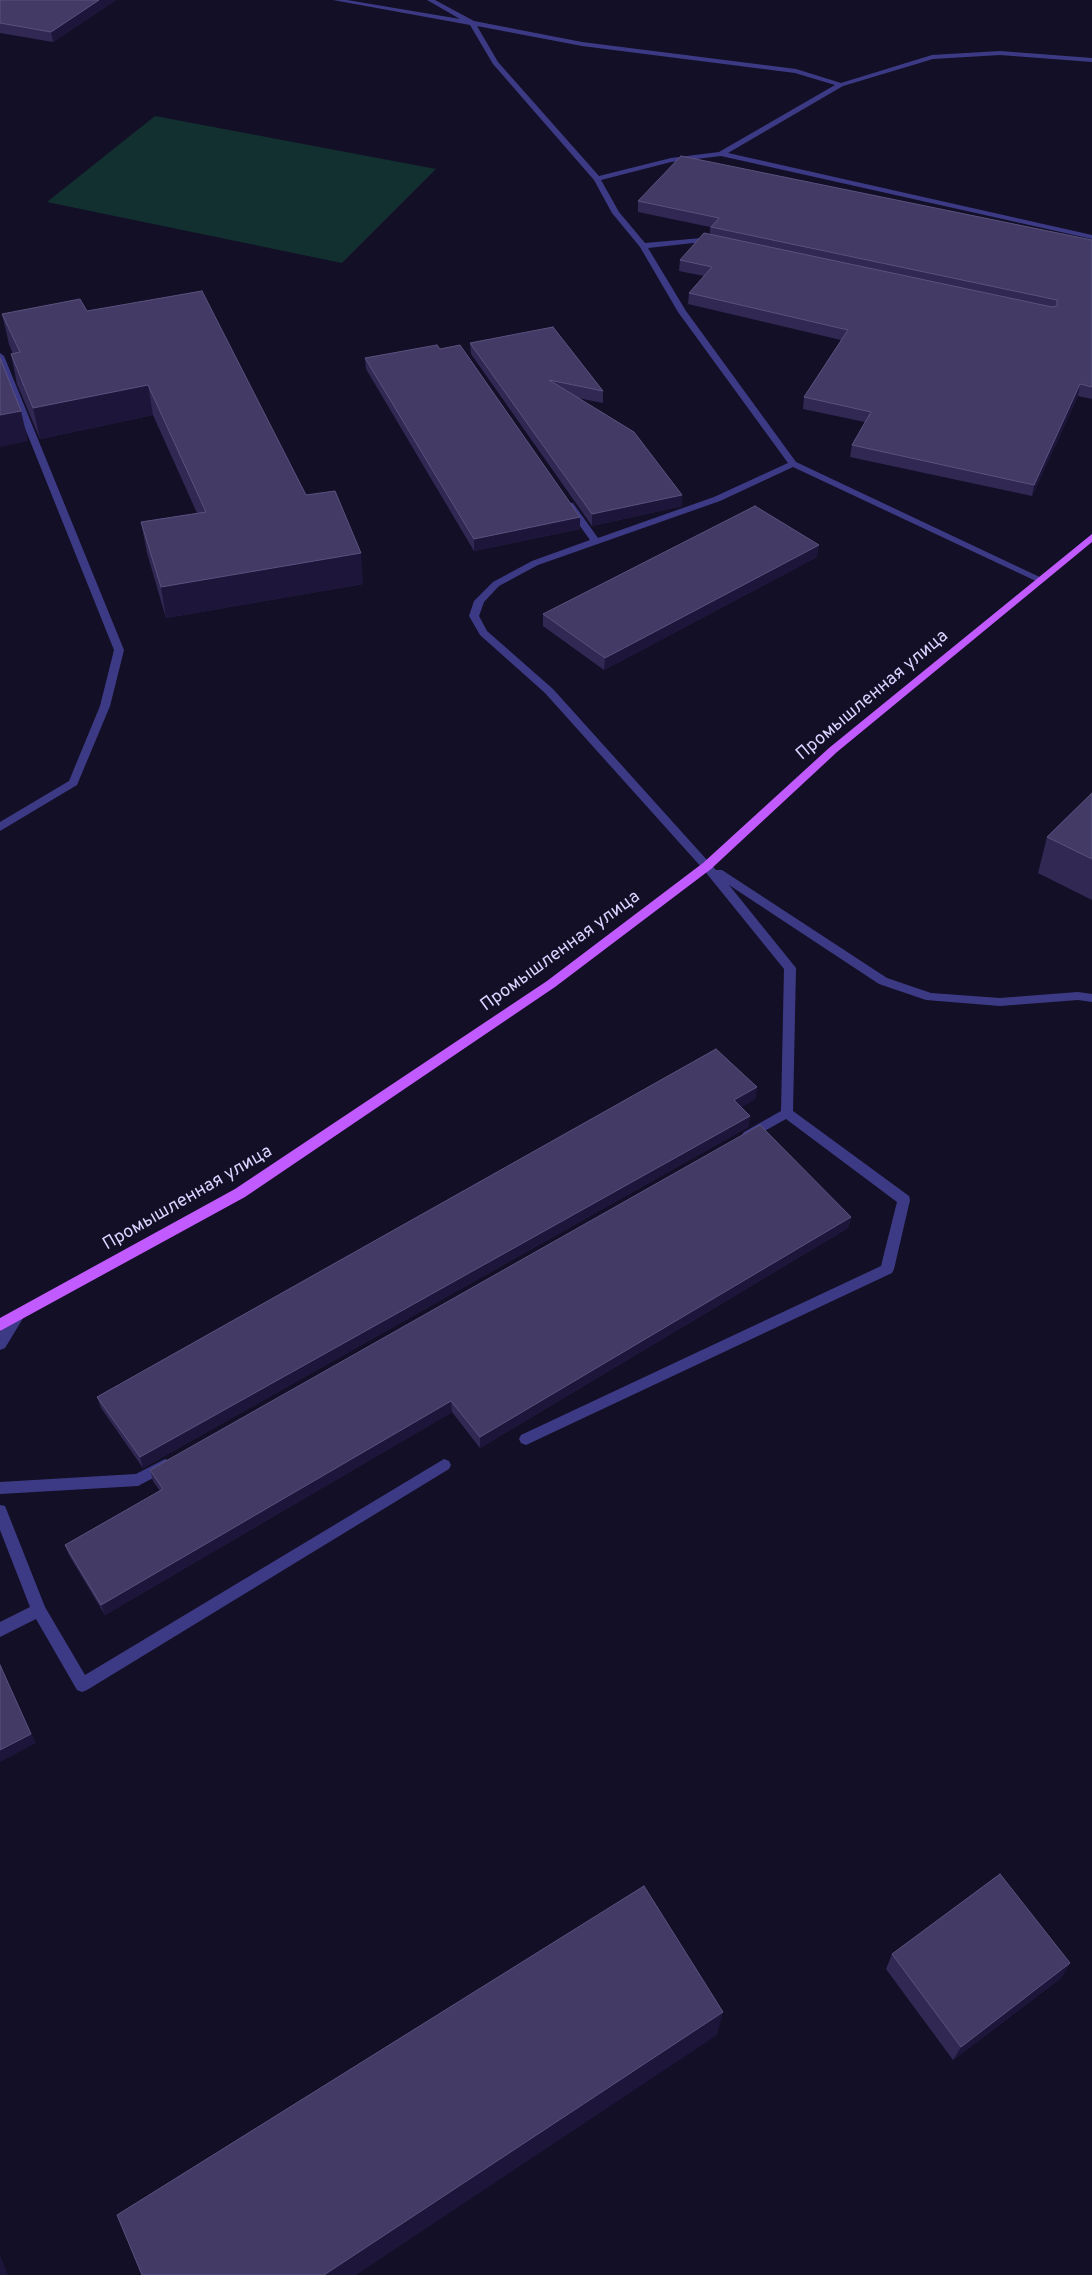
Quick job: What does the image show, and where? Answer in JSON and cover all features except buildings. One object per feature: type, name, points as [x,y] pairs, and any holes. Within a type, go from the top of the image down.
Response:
[{"type":"main road","name":"Промышленная улица","points":[[0,1325],[240,1193],[551,984],[707,866],[833,750],[1092,537]]},
{"type":"lane","points":[[336,0],[582,44],[796,71],[841,85]]},
{"type":"lane","points":[[430,0],[472,23],[495,63],[597,179],[616,213],[643,246],[682,312],[793,464],[1041,580]]},
{"type":"lane","points":[[720,154],[841,85],[932,57],[1000,53],[1092,60]]},
{"type":"lane","points":[[597,179],[671,160],[720,154],[1092,237]]},
{"type":"lane","points":[[643,246],[702,240],[722,244]]},
{"type":"lane","points":[[0,356],[119,650],[105,706],[73,783],[0,827]]},
{"type":"lane","points":[[787,1113],[790,968],[707,866],[549,691],[483,633],[474,616],[479,601],[496,584],[535,563],[718,499],[793,464]]},
{"type":"lane","points":[[562,494],[596,542]]},
{"type":"lane","points":[[707,866],[883,981],[930,997],[1000,1002],[1078,996],[1092,998]]},
{"type":"lane","points":[[735,1142],[787,1113]]},
{"type":"lane","points":[[526,1439],[887,1269],[904,1200],[787,1113]]},
{"type":"lane","points":[[0,1344],[18,1315]]},
{"type":"lane","points":[[0,1488],[138,1480],[172,1460]]},
{"type":"lane","points":[[0,1511],[38,1610],[82,1685],[444,1465]]},
{"type":"lane","points":[[0,1630],[38,1610]]},
{"type":"green space","points":[[155,116],[436,169],[342,263],[47,202]]}]
